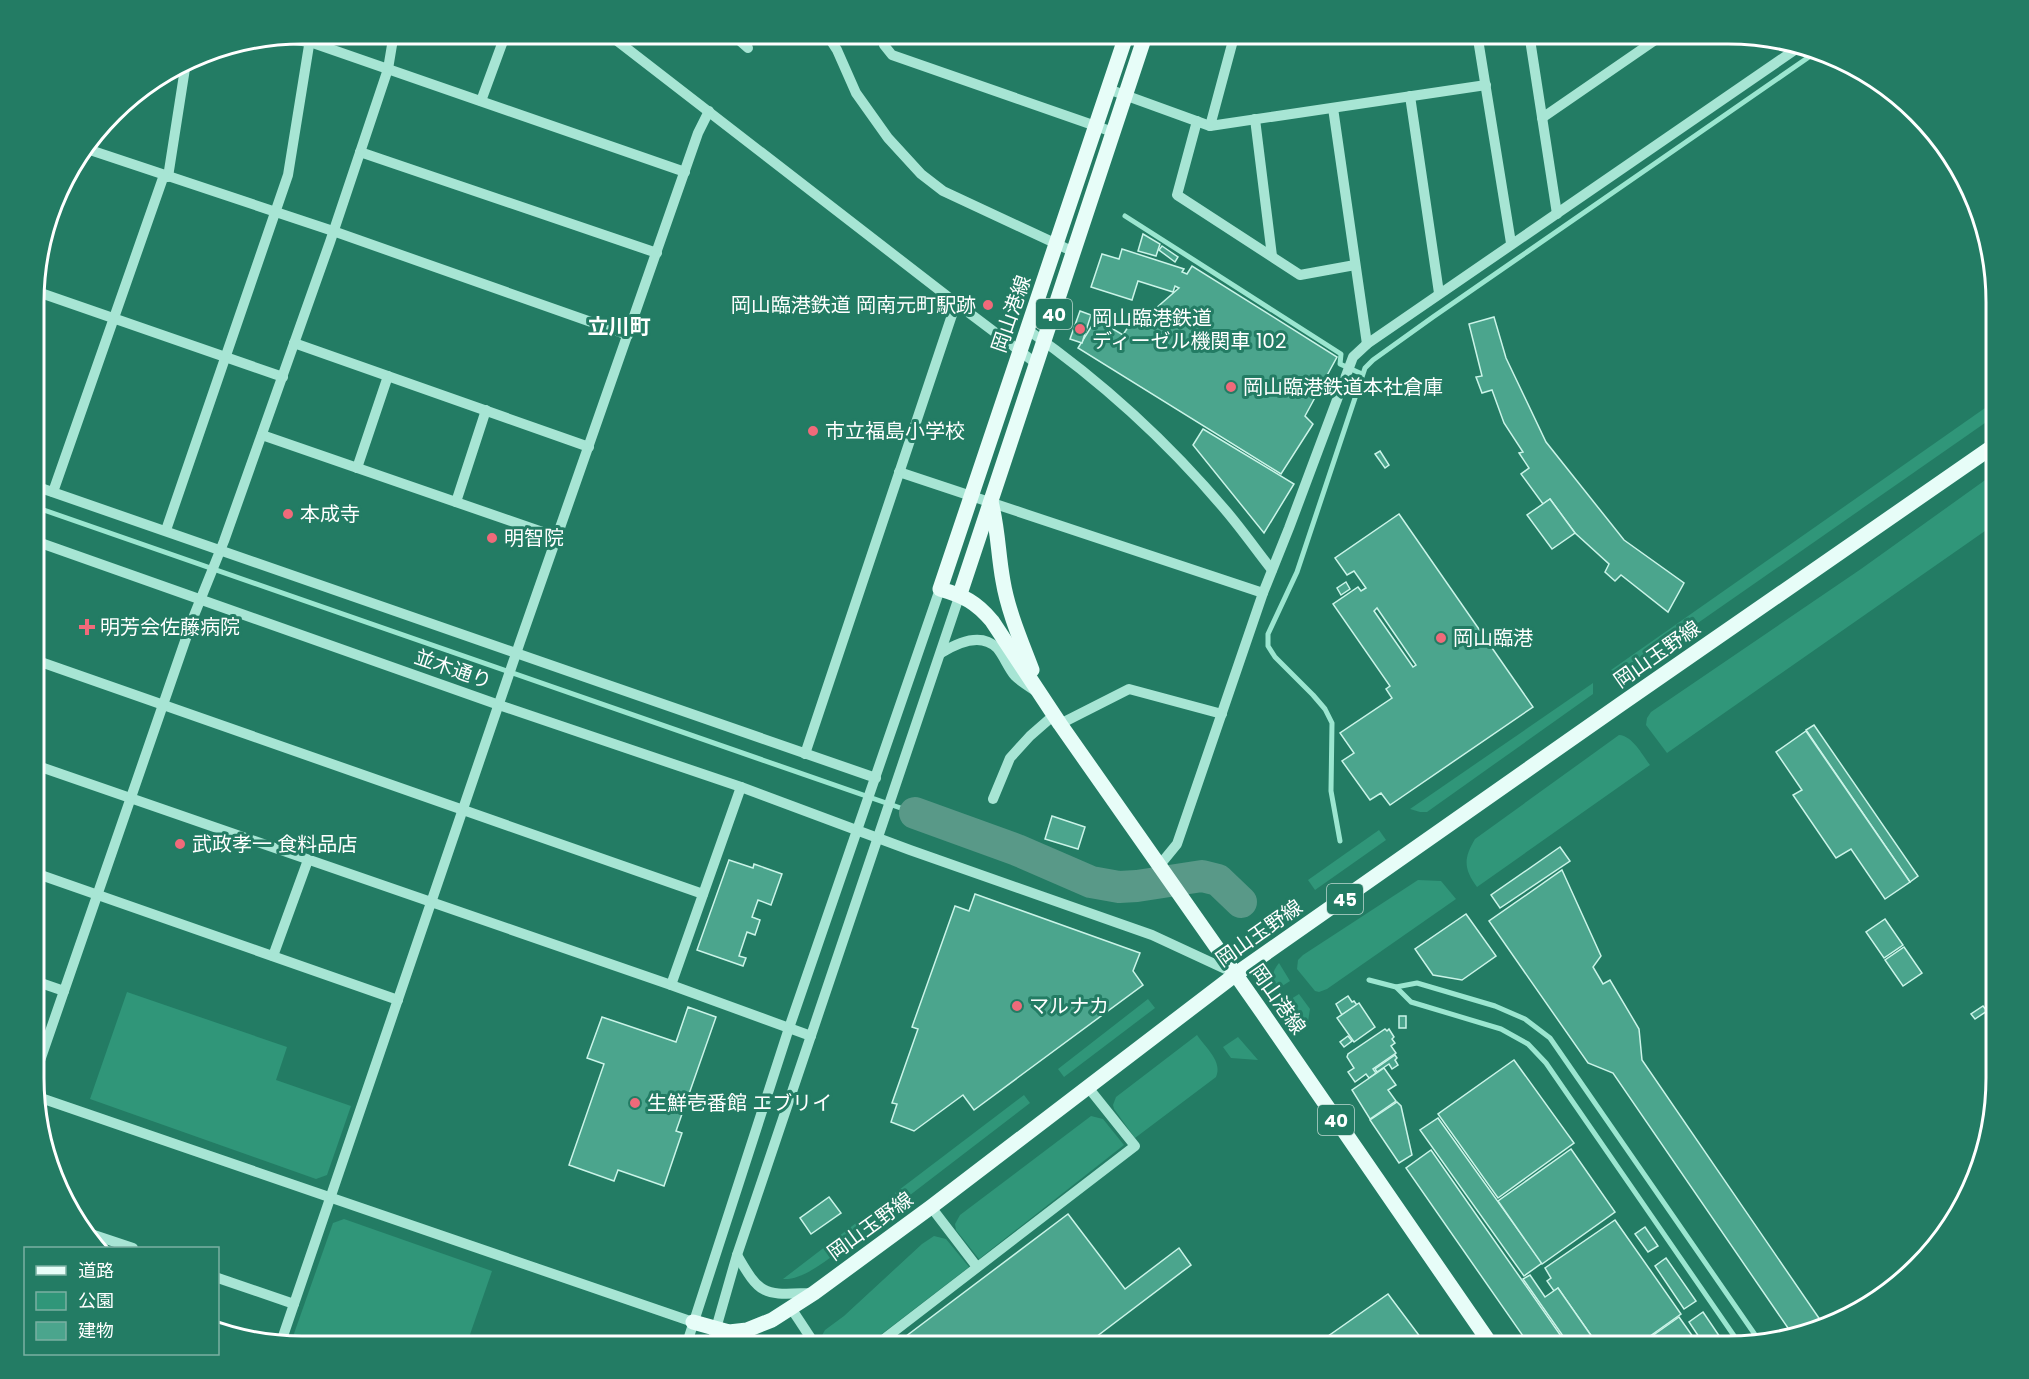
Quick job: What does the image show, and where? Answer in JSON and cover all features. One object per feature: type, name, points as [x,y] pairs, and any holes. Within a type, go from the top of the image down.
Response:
[{"type":"main road","name":"岡山港線","points":[[1122,44],[940,589],[960,594],[980,607],[992,621],[1057,720],[1236,974],[1485,1336]]},
{"type":"main road","name":"岡山港線","points":[[960,594],[1142,44]]},
{"type":"main road","name":"岡山玉野線","points":[[693,1322],[729,1332],[747,1330],[772,1320],[814,1293],[931,1207],[1236,974],[1986,451]]},
{"type":"main road","name":"40","points":[[991,502],[998,525],[1003,582],[1011,613],[1041,696]]},
{"type":"street","points":[[166,530],[288,176],[309,44]]},
{"type":"street","points":[[325,44],[388,69],[685,171]]},
{"type":"street","points":[[44,1049],[163,704],[283,377],[388,69],[392,44]]},
{"type":"street","points":[[481,101],[502,44]]},
{"type":"street","points":[[621,44],[1037,364]]},
{"type":"street","points":[[743,44],[748,48]]},
{"type":"street","points":[[833,44],[856,93],[888,138],[921,174],[944,191],[1074,252]]},
{"type":"street","points":[[884,44],[892,55],[1113,132]]},
{"type":"street","points":[[1210,126],[1232,44]]},
{"type":"street","points":[[1479,44],[1511,243]]},
{"type":"street","points":[[1531,44],[1557,214]]},
{"type":"street","points":[[1542,118],[1649,44]]},
{"type":"street","points":[[1159,866],[1177,844],[1263,593],[1353,357],[1367,344],[1439,293],[1792,52]]},
{"type":"street","points":[[53,492],[113,317],[166,176],[184,72]]},
{"type":"street","points":[[1108,89],[1210,126],[1486,85]]},
{"type":"street","points":[[1410,96],[1439,293]]},
{"type":"street","points":[[1333,108],[1367,344]]},
{"type":"street","points":[[283,1335],[557,537],[698,133],[709,111]]},
{"type":"street","points":[[1256,119],[1272,256]]},
{"type":"street","points":[[1197,121],[1178,195],[1300,275],[1355,265]]},
{"type":"street","points":[[92,151],[333,231],[628,335]]},
{"type":"street","points":[[360,152],[657,253]]},
{"type":"street","points":[[44,294],[283,377]]},
{"type":"street","points":[[805,754],[956,303]]},
{"type":"street","points":[[1028,330],[1120,402],[1152,432],[1227,512],[1272,570]]},
{"type":"street","points":[[294,343],[589,447]]},
{"type":"street","points":[[357,468],[388,376]]},
{"type":"street","points":[[456,502],[486,410]]},
{"type":"street","points":[[262,435],[557,537]]},
{"type":"street","points":[[899,472],[1263,593]]},
{"type":"street","points":[[44,489],[166,530],[219,554],[515,659],[805,754],[874,783]]},
{"type":"street","name":"並木通り","points":[[44,544],[499,705],[741,787],[1152,935],[1236,974]]},
{"type":"street","points":[[689,1336],[789,1028],[940,589]]},
{"type":"street","points":[[714,1336],[737,1255],[960,594]]},
{"type":"street","points":[[941,653],[953,645],[968,641],[982,640],[989,643],[997,648],[1016,676],[1041,696]]},
{"type":"street","points":[[44,663],[703,894]]},
{"type":"street","points":[[993,799],[1010,758],[1030,736],[1057,720],[1129,689],[1222,714]]},
{"type":"street","points":[[44,768],[671,985],[811,1036]]},
{"type":"street","points":[[671,985],[741,787]]},
{"type":"street","points":[[273,957],[308,860]]},
{"type":"street","points":[[44,876],[398,1000]]},
{"type":"street","points":[[44,984],[64,991]]},
{"type":"street","points":[[888,1336],[1135,1146],[1088,1086]]},
{"type":"street","points":[[45,1099],[693,1322]]},
{"type":"street","points":[[931,1207],[977,1268]]},
{"type":"street","points":[[99,1237],[130,1247]]},
{"type":"street","points":[[737,1255],[753,1282],[762,1289],[773,1293],[814,1293]]},
{"type":"street","points":[[219,1278],[294,1304]]},
{"type":"street","points":[[790,1308],[809,1336]]},
{"type":"green space","points":[[1986,407],[1986,422],[1626,673],[1621,675],[1611,670]]},
{"type":"green space","points":[[1986,479],[1986,530],[1667,753],[1646,725],[1651,712],[1861,569]]},
{"type":"green space","points":[[1593,683],[1593,694],[1427,812],[1410,809]]},
{"type":"green space","points":[[1619,735],[1633,742],[1650,765],[1477,887],[1467,869],[1468,852],[1475,839]]},
{"type":"green space","points":[[1379,830],[1386,840],[1315,890],[1308,880]]},
{"type":"green space","points":[[1418,880],[1441,881],[1456,899],[1327,989],[1315,991],[1297,969],[1298,960]]},
{"type":"green space","points":[[1279,963],[1290,981],[1273,992],[1272,977]]},
{"type":"green space","points":[[127,992],[287,1047],[276,1080],[351,1106],[327,1175],[316,1179],[90,1099]]},
{"type":"green space","points":[[1299,994],[1310,1009],[1307,1028],[1293,1011],[1291,999]]},
{"type":"green space","points":[[1148,999],[1155,1008],[1064,1077],[1058,1069]]},
{"type":"green space","points":[[1197,1035],[1215,1061],[1218,1071],[1216,1077],[1135,1138],[1114,1109],[1116,1097]]},
{"type":"green space","points":[[1238,1037],[1258,1060],[1231,1058],[1223,1047]]},
{"type":"green space","points":[[1024,1095],[1030,1103],[901,1202],[895,1193]]},
{"type":"green space","points":[[1091,1116],[1103,1119],[1124,1145],[979,1259],[956,1230],[955,1224],[960,1215]]},
{"type":"green space","points":[[344,1219],[492,1271],[469,1336],[293,1335],[333,1223]]},
{"type":"green space","points":[[860,1220],[866,1228],[827,1260],[804,1274],[783,1279]]},
{"type":"green space","points":[[934,1236],[946,1239],[969,1267],[879,1336],[822,1336],[825,1330],[844,1316],[922,1244]]},
{"type":"building","points":[[1143,234],[1160,244],[1156,256],[1138,251]]},
{"type":"building","points":[[1162,246],[1178,257],[1175,262],[1159,250]]},
{"type":"building","name":"岡山臨港鉄道本社倉庫","points":[[1122,249],[1184,269],[1182,272],[1187,274],[1192,266],[1337,357],[1305,416],[1313,424],[1281,474],[1078,348],[1096,319],[1123,335],[1138,311],[1155,309],[1179,288],[1175,286],[1173,292],[1138,281],[1132,300],[1091,287],[1102,254],[1119,259]]},
{"type":"building","points":[[1080,311],[1091,315],[1082,343],[1070,339]]},
{"type":"building","points":[[1494,317],[1506,358],[1546,442],[1624,540],[1684,583],[1668,612],[1621,575],[1615,581],[1605,572],[1609,564],[1575,533],[1550,499],[1543,504],[1521,474],[1529,468],[1519,453],[1523,452],[1504,423],[1492,390],[1482,393],[1476,377],[1482,376],[1469,324]]},
{"type":"building","points":[[1203,429],[1294,484],[1264,533],[1193,445]]},
{"type":"building","points":[[1380,451],[1389,465],[1385,468],[1375,454]]},
{"type":"building","points":[[1550,499],[1575,533],[1552,549],[1527,515]]},
{"type":"building","name":"岡山臨港","points":[[1399,514],[1533,707],[1390,805],[1381,793],[1370,800],[1342,761],[1354,753],[1340,733],[1392,698],[1386,689],[1390,686],[1333,604],[1358,587],[1361,591],[1366,588],[1354,571],[1347,575],[1335,558]],"holes":[[[1377,608],[1416,665],[1413,667],[1374,611]]]},
{"type":"building","points":[[1346,582],[1350,589],[1341,595],[1337,588]]},
{"type":"building","points":[[1814,725],[1918,876],[1910,882],[1806,730]]},
{"type":"building","points":[[1806,731],[1910,882],[1885,899],[1851,849],[1836,858],[1793,795],[1802,790],[1776,752]]},
{"type":"building","points":[[1052,816],[1085,827],[1078,849],[1045,839]]},
{"type":"building","points":[[1560,847],[1570,861],[1500,908],[1491,895]]},
{"type":"building","points":[[729,860],[753,868],[754,864],[782,874],[771,905],[758,900],[752,917],[760,920],[755,935],[747,932],[739,956],[746,958],[743,966],[697,950]]},
{"type":"building","points":[[1562,870],[1601,956],[1593,967],[1603,984],[1610,980],[1639,1029],[1642,1060],[1819,1319],[1788,1328],[1613,1073],[1588,1063],[1489,921]]},
{"type":"building","name":"マルナカ","points":[[975,894],[1140,953],[1133,971],[1143,985],[974,1110],[963,1095],[914,1131],[891,1122],[897,1104],[892,1103],[918,1029],[912,1027],[955,906],[969,911]]},
{"type":"building","points":[[1466,914],[1496,956],[1462,980],[1433,975],[1415,949]]},
{"type":"building","points":[[1885,919],[1903,945],[1884,958],[1866,932]]},
{"type":"building","points":[[1904,947],[1922,973],[1903,986],[1885,960]]},
{"type":"building","points":[[1348,996],[1357,1005],[1342,1015],[1336,1004]]},
{"type":"building","points":[[1359,1003],[1375,1027],[1354,1042],[1337,1018]]},
{"type":"building","points":[[1983,1006],[1986,1010],[1975,1019],[1971,1014]]},
{"type":"building","points":[[688,1007],[716,1017],[676,1131],[682,1133],[664,1186],[618,1170],[614,1181],[569,1165],[604,1064],[587,1058],[602,1017],[676,1042]]},
{"type":"building","points":[[1399,1016],[1406,1016],[1406,1028],[1399,1028]]},
{"type":"building","points":[[1385,1029],[1387,1031],[1389,1029],[1394,1037],[1392,1039],[1395,1043],[1391,1046],[1396,1053],[1373,1069],[1376,1073],[1369,1078],[1366,1074],[1355,1082],[1348,1072],[1354,1068],[1347,1057],[1348,1054]]},
{"type":"building","points":[[1348,1036],[1352,1041],[1344,1047],[1340,1042]]},
{"type":"building","points":[[1395,1055],[1398,1065],[1392,1069],[1389,1064],[1377,1072],[1375,1069]]},
{"type":"building","points":[[1514,1060],[1574,1143],[1498,1198],[1438,1114]]},
{"type":"building","points":[[1384,1068],[1396,1085],[1388,1090],[1396,1101],[1370,1119],[1352,1090]]},
{"type":"building","points":[[1397,1102],[1401,1106],[1412,1155],[1399,1163],[1370,1120]]},
{"type":"building","points":[[1438,1118],[1542,1263],[1524,1276],[1420,1130]]},
{"type":"building","points":[[1571,1149],[1615,1212],[1542,1264],[1498,1201]]},
{"type":"building","points":[[1431,1150],[1561,1336],[1523,1336],[1406,1168]]},
{"type":"building","points":[[829,1197],[841,1213],[811,1234],[800,1218]]},
{"type":"building","points":[[1068,1214],[1125,1289],[1179,1248],[1191,1265],[1097,1336],[906,1336]]},
{"type":"building","points":[[1615,1220],[1681,1314],[1650,1336],[1591,1336],[1558,1288],[1554,1291],[1547,1281],[1551,1278],[1545,1268]]},
{"type":"building","points":[[1645,1227],[1658,1246],[1648,1252],[1635,1234]]},
{"type":"building","points":[[1666,1258],[1696,1301],[1684,1309],[1655,1266]]},
{"type":"building","points":[[1530,1275],[1545,1297],[1558,1288],[1591,1336],[1563,1336],[1523,1279]]},
{"type":"building","points":[[1388,1294],[1420,1336],[1328,1336]]},
{"type":"building","points":[[1703,1312],[1719,1336],[1698,1336],[1689,1322]]},
{"type":"building","points":[[1679,1317],[1692,1336],[1652,1336]]},
{"type":"waterway","points":[[1340,841],[1331,791],[1332,723],[1325,709],[1313,695],[1275,657],[1268,646],[1268,634],[1297,572],[1365,368],[1433,317],[1809,57]]},
{"type":"waterway","points":[[1125,216],[1341,354],[1340,364],[1362,374]]},
{"type":"waterway","points":[[44,510],[915,813]]},
{"type":"waterway","points":[[915,813],[1017,850],[1091,882],[1119,887],[1202,876],[1218,880],[1241,902]]},
{"type":"waterway","points":[[1369,980],[1396,987],[1411,1002],[1501,1029],[1528,1044],[1546,1063],[1734,1336]]},
{"type":"waterway","points":[[1396,987],[1417,983],[1495,1006],[1525,1019],[1550,1038],[1754,1334]]},
{"type":"place","name":"岡山臨港鉄道 岡南元町駅跡","points":[[988,305]]},
{"type":"place","name":"岡山臨港鉄道 ディーゼル機関車 102","points":[[1080,329]]},
{"type":"place","name":"岡山臨港鉄道本社倉庫","points":[[1231,387]]},
{"type":"place","name":"市立福島小学校","points":[[813,431]]},
{"type":"place","name":"本成寺","points":[[288,514]]},
{"type":"place","name":"明智院","points":[[492,538]]},
{"type":"place","name":"明芳会佐藤病院","points":[[87,627]]},
{"type":"place","name":"岡山臨港","points":[[1441,638]]},
{"type":"place","name":"武政孝一 食料品店","points":[[180,844]]},
{"type":"place","name":"マルナカ","points":[[1017,1006]]},
{"type":"place","name":"生鮮壱番館 エブリイ","points":[[635,1103]]},
{"type":"district","name":"立川町","points":[[619,326]]}]
